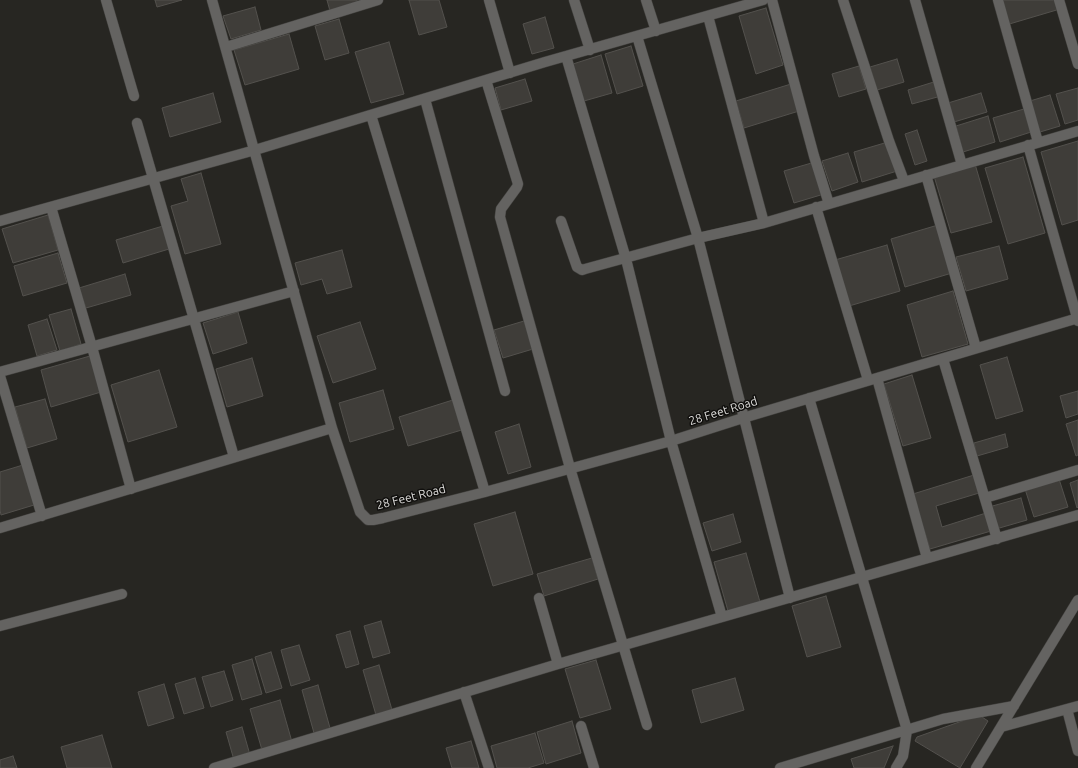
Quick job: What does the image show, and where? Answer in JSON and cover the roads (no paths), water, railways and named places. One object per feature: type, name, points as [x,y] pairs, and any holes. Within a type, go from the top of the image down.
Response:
[{"type":"street","points":[[106,0],[134,96]]},
{"type":"street","points":[[0,528],[332,428],[212,0]]},
{"type":"street","points":[[226,47],[378,0]]},
{"type":"street","points":[[489,0],[510,73]]},
{"type":"street","points":[[574,0],[590,50]]},
{"type":"street","points":[[646,0],[656,31]]},
{"type":"street","points":[[0,221],[255,150],[566,56],[763,0]]},
{"type":"street","points":[[772,0],[814,156],[829,204]]},
{"type":"street","points":[[843,0],[889,141],[904,181]]},
{"type":"street","points":[[915,0],[962,165]]},
{"type":"street","points":[[998,0],[1078,319]]},
{"type":"street","points":[[1059,0],[1078,64]]},
{"type":"street","points":[[708,16],[764,223]]},
{"type":"street","points":[[637,36],[698,238],[790,598]]},
{"type":"street","points":[[566,56],[626,259],[671,441],[722,617]]},
{"type":"street","points":[[486,80],[518,184],[501,209],[500,217],[570,468],[647,725]]},
{"type":"street","points":[[425,98],[505,391]]},
{"type":"street","points":[[371,115],[485,492]]},
{"type":"street","points":[[137,123],[234,457]]},
{"type":"street","points":[[561,221],[575,263],[579,269],[585,269],[626,259],[698,238],[764,223],[1078,131]]},
{"type":"street","points":[[926,175],[976,348]]},
{"type":"street","points":[[51,207],[92,347],[130,489]]},
{"type":"street","points":[[816,207],[873,379],[927,558]]},
{"type":"street","points":[[0,372],[294,291]]},
{"type":"street","name":"28 Feet Road","points":[[332,428],[360,512],[364,518],[373,520],[485,492],[671,441],[809,398],[1078,319]]},
{"type":"street","points":[[943,359],[996,539]]},
{"type":"street","points":[[0,376],[42,516]]},
{"type":"street","points":[[809,398],[907,730],[903,756],[896,768]]},
{"type":"street","points":[[984,498],[1078,470]]},
{"type":"street","points":[[214,768],[558,664],[1078,515]]},
{"type":"street","points":[[0,626],[122,594]]},
{"type":"street","points":[[539,598],[558,664]]},
{"type":"street","points":[[976,768],[1078,600]]},
{"type":"street","points":[[464,692],[489,768]]},
{"type":"street","points":[[780,768],[943,719],[1014,706]]},
{"type":"street","points":[[1001,727],[1078,706]]},
{"type":"street","points":[[1067,709],[1078,752]]},
{"type":"street","points":[[581,726],[594,768]]}]
